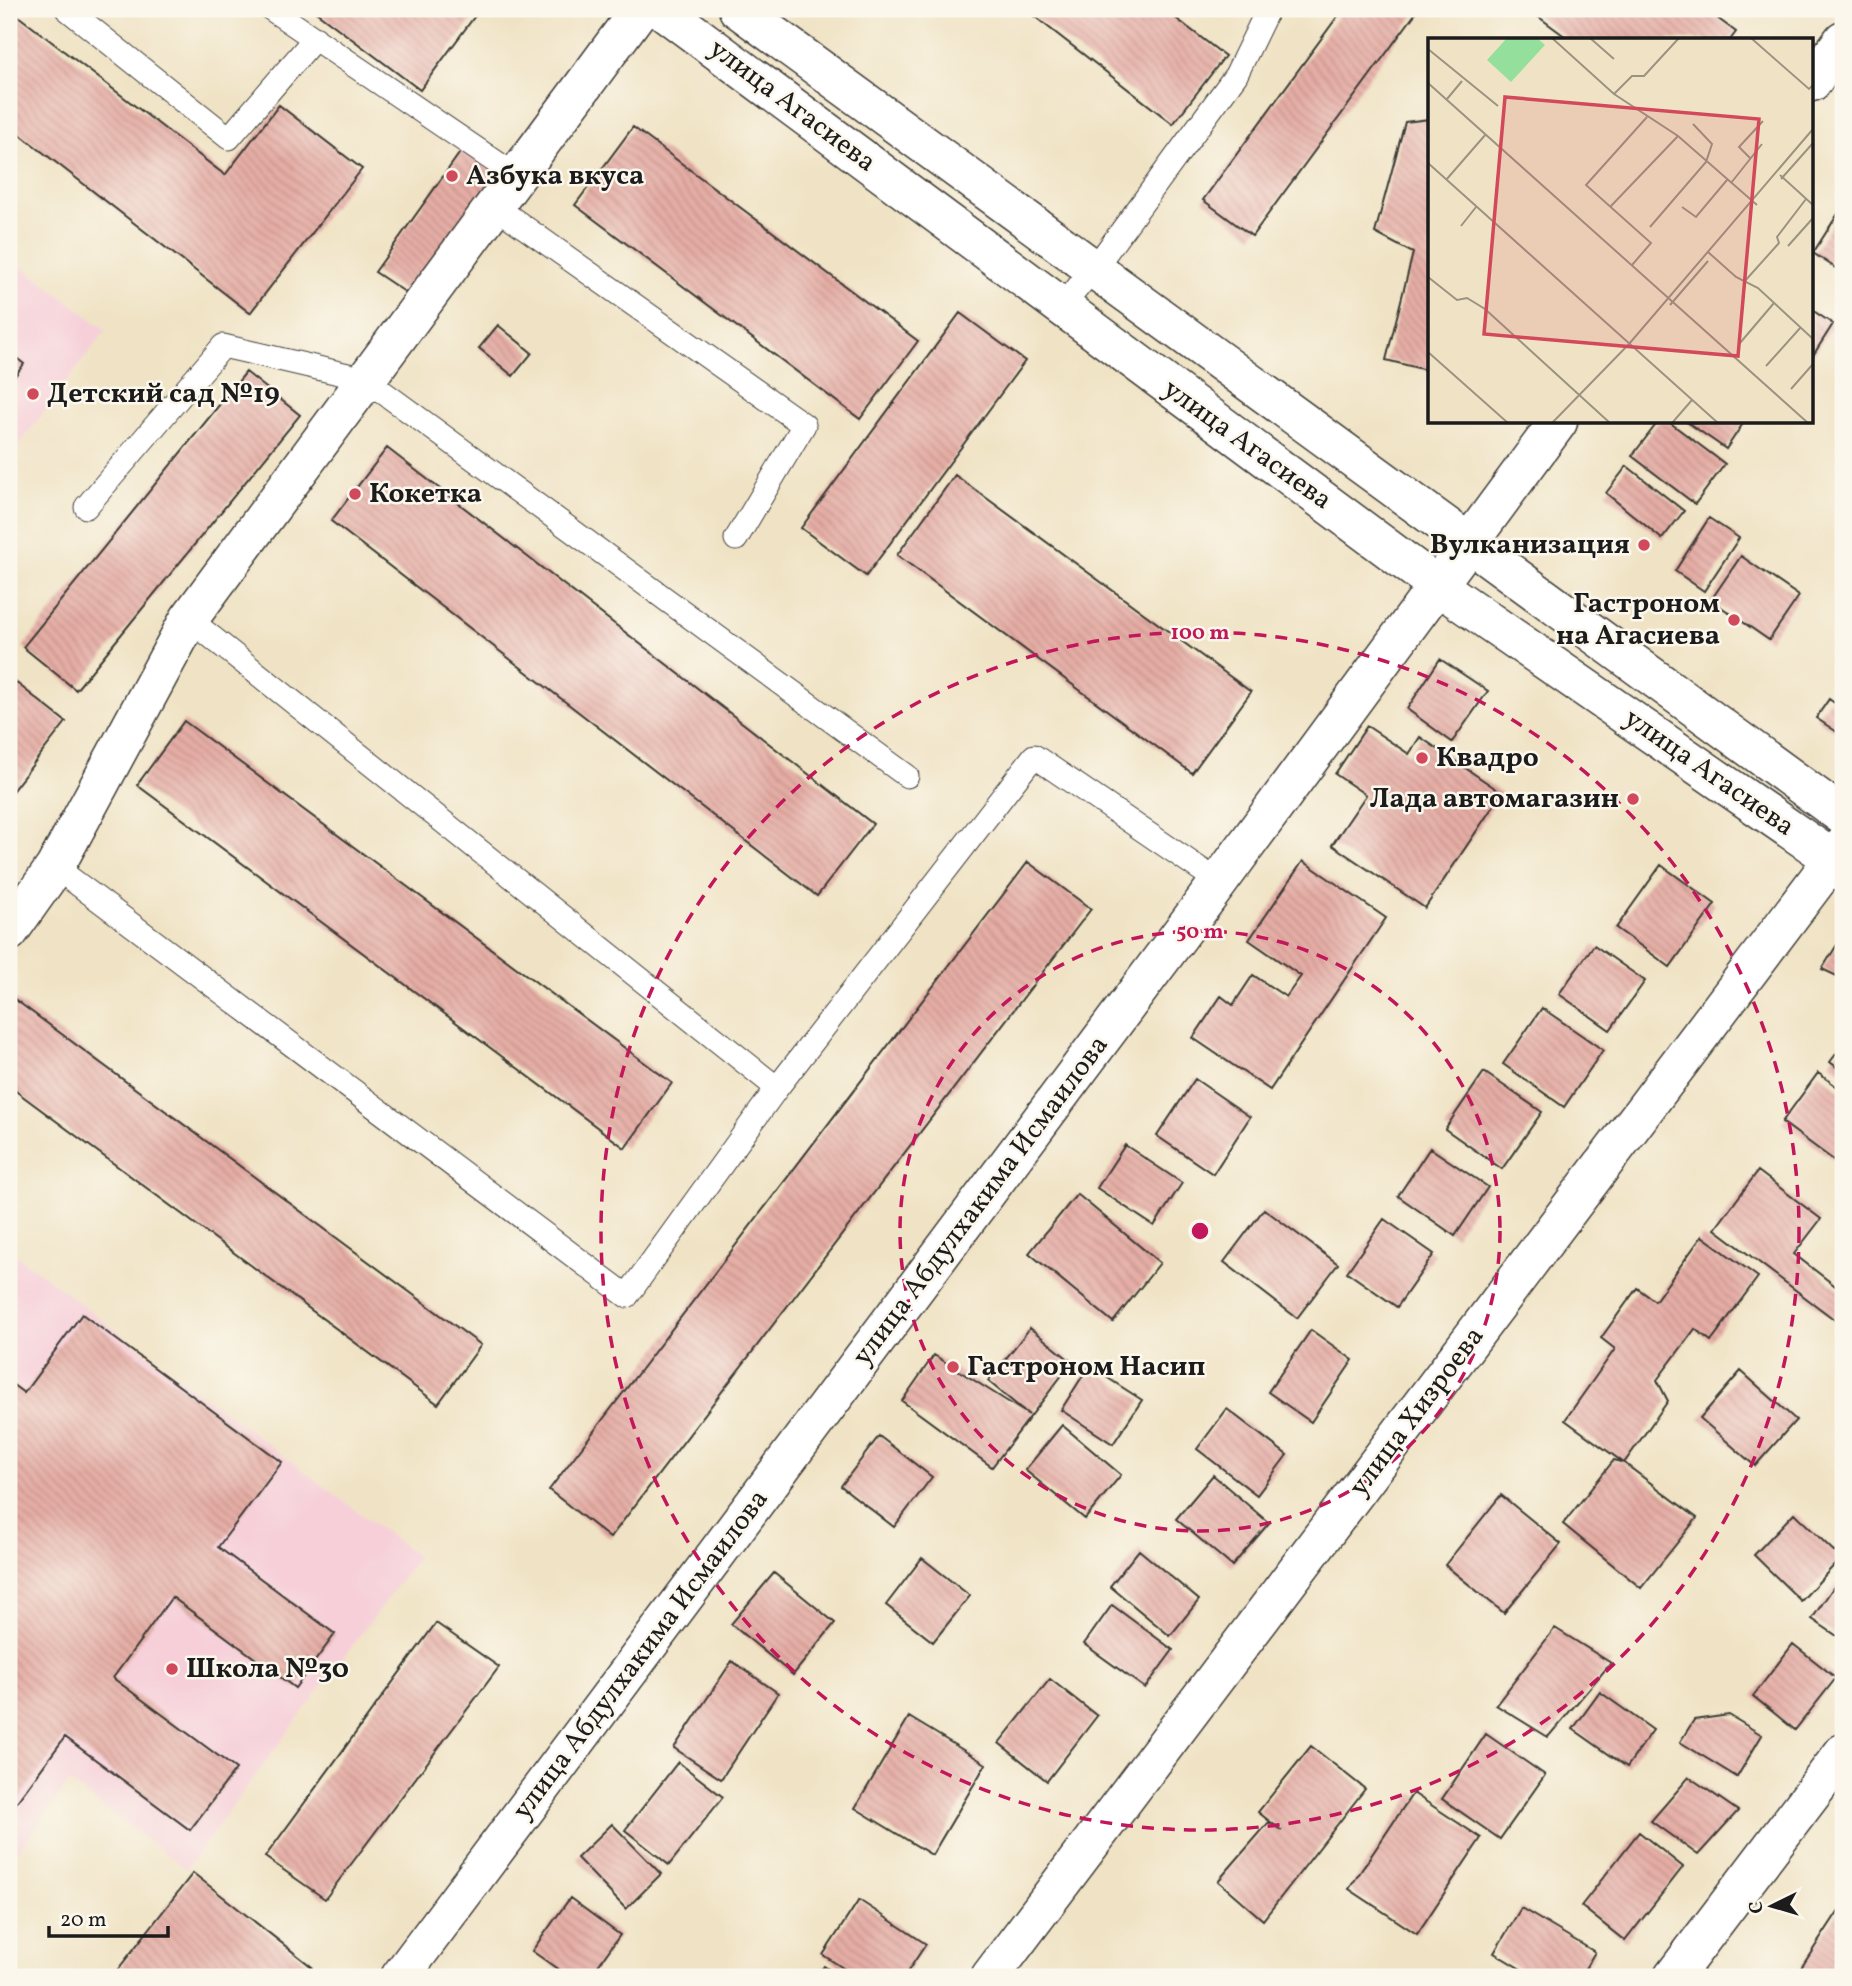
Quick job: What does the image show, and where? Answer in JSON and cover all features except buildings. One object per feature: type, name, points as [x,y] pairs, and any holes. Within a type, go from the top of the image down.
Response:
[{"type":"main road","points":[[9,932],[55,867],[188,620],[640,9]]},
{"type":"main road","name":"улица Агасиева","points":[[661,9],[1438,586],[1840,857]]},
{"type":"main road","name":"улица Агасиева","points":[[738,9],[1843,816]]},
{"type":"main road","points":[[1814,79],[1843,40]]},
{"type":"main road","name":"улица Абдулхакима Исмаилова","points":[[400,1977],[1219,882],[1557,424]]},
{"type":"main road","name":"улица Хизроева","points":[[990,1977],[1840,857]]},
{"type":"main road","points":[[1673,1977],[1843,1753]]},
{"type":"lane","points":[[67,9],[229,138],[315,38]]},
{"type":"lane","points":[[271,9],[515,175]]},
{"type":"lane","points":[[1061,308],[1094,268],[1236,75],[1268,9]]},
{"type":"lane","points":[[493,205],[804,425],[736,539]]},
{"type":"lane","points":[[86,507],[223,346],[365,379],[907,776]]},
{"type":"lane","points":[[188,620],[778,1088]]},
{"type":"lane","points":[[55,867],[627,1296],[778,1088],[1034,755],[1219,882]]},
{"type":"shaded area","name":"Детский сад №19","points":[[9,256],[106,330],[9,458]]},
{"type":"shaded area","name":"Школа №30","points":[[9,1250],[418,1557],[186,1869],[69,1782],[9,1863]]},
{"type":"place","name":"Азбука вкуса","points":[[452,176]]},
{"type":"place","name":"Детский сад №19","points":[[33,394]]},
{"type":"place","name":"Кокетка","points":[[355,494]]},
{"type":"place","name":"Вулканизация","points":[[1644,545]]},
{"type":"place","name":"Гастроном на Агасиева","points":[[1734,620]]},
{"type":"place","name":"Квадро","points":[[1422,758]]},
{"type":"place","name":"Лада автомагазин","points":[[1633,799]]},
{"type":"place","name":"Гастроном Насип","points":[[953,1367]]},
{"type":"place","name":"Школа №30","points":[[172,1669]]}]
